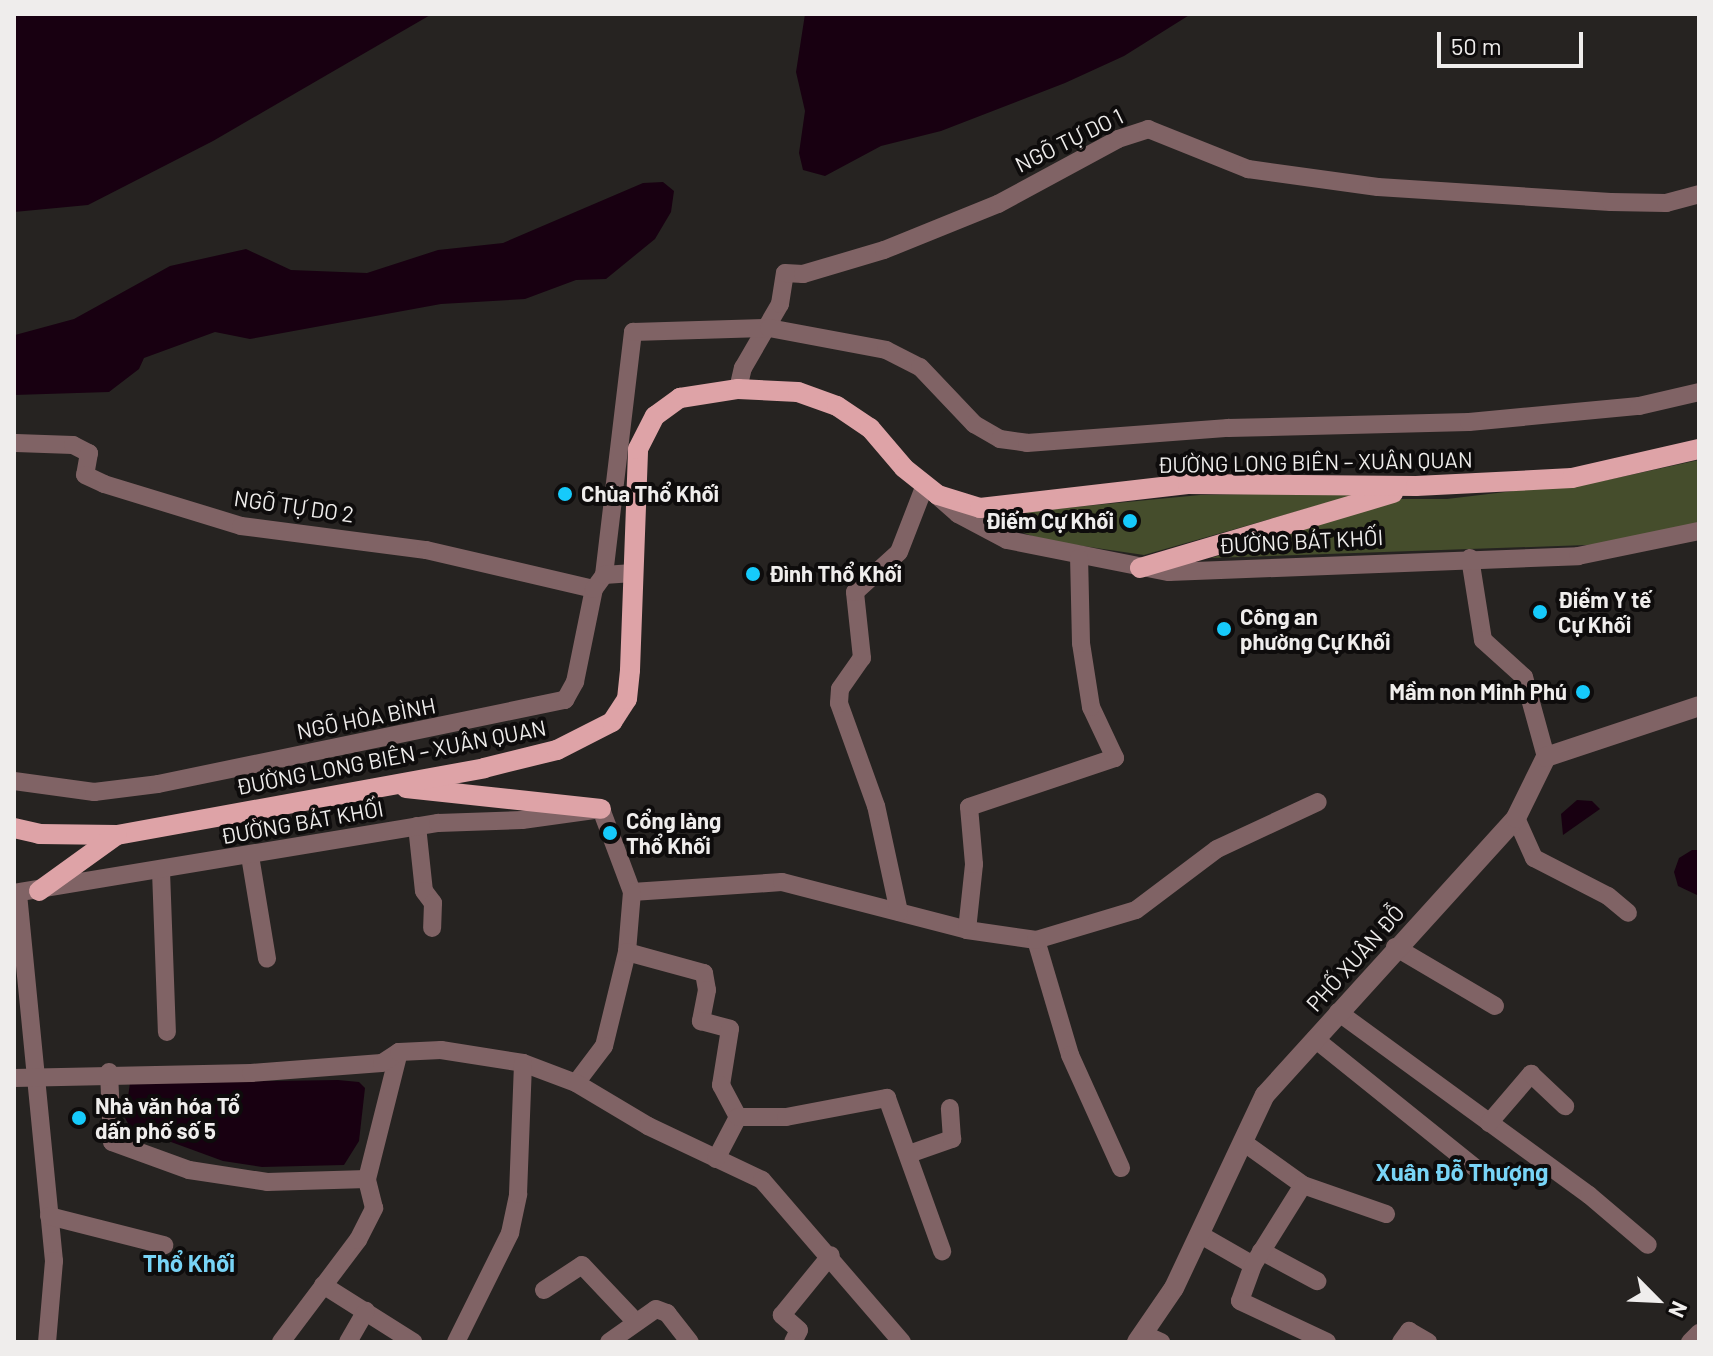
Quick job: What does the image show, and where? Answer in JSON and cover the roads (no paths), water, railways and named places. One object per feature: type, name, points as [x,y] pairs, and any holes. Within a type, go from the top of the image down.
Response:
[{"type":"main road","name":"ĐƯỜNG LONG BIÊN – XUÂN QUAN","points":[[14,828],[39,834],[117,835],[557,750],[612,722],[627,699],[638,449],[655,416],[680,398],[738,389],[798,392],[837,406],[870,428],[938,495],[980,508],[1188,484],[1416,486],[1572,478],[1699,449]]},
{"type":"main road","points":[[1140,568],[1416,486]]},
{"type":"main road","points":[[382,785],[601,809]]},
{"type":"main road","points":[[39,891],[117,835]]},
{"type":"street","name":"NGÕ TỰ DO 1","points":[[738,389],[743,368],[769,328],[785,273],[803,274],[884,250],[998,204],[1118,139],[1148,129],[1248,169],[1378,187],[1451,187],[1611,202],[1666,203],[1699,194]]},
{"type":"street","points":[[769,328],[886,350],[920,367],[974,424],[1000,439],[1027,443],[1228,428],[1469,422],[1639,406],[1699,392]]},
{"type":"street","name":"NGÕ HÒA BÌNH","points":[[14,781],[94,792],[158,784],[555,704],[572,692],[599,582],[633,332],[769,328]]},
{"type":"street","name":"NGÕ TỰ DO 2","points":[[16,443],[73,445],[89,453],[85,475],[104,484],[241,526],[426,550],[599,582]]},
{"type":"street","points":[[899,912],[876,806],[839,703],[840,689],[862,658],[855,592],[899,552],[925,485]]},
{"type":"street","name":"ĐƯỜNG BÁT KHỐI","points":[[925,485],[993,534],[1079,558],[1140,568],[1194,572],[1470,558],[1578,556],[1699,531]]},
{"type":"street","points":[[967,930],[974,864],[969,807],[1115,758],[1091,707],[1081,643],[1079,558]]},
{"type":"street","points":[[1470,558],[1483,640],[1524,677],[1546,757],[1699,706]]},
{"type":"street","points":[[599,582],[633,573]]},
{"type":"street","name":"PHỐ XUÂN ĐỖ","points":[[1147,1339],[1265,1095],[1395,947],[1516,818],[1546,757]]},
{"type":"street","points":[[632,892],[782,882],[967,930],[1036,940],[1136,910],[1217,849],[1318,802]]},
{"type":"street","points":[[576,1083],[604,1046],[627,952],[632,892],[601,809]]},
{"type":"street","name":"ĐƯỜNG BÁT KHỐI","points":[[16,894],[417,826],[601,809]]},
{"type":"street","points":[[1516,818],[1534,858],[1608,896],[1628,913]]},
{"type":"street","points":[[417,826],[424,891],[433,903],[432,928]]},
{"type":"street","points":[[250,856],[267,959]]},
{"type":"street","points":[[161,871],[167,1032]]},
{"type":"street","points":[[16,894],[54,1261],[47,1342]]},
{"type":"street","points":[[1036,940],[1070,1055],[1121,1168]]},
{"type":"street","points":[[1395,947],[1495,1006]]},
{"type":"street","points":[[627,952],[704,973],[707,990],[701,1021],[730,1029],[721,1085],[738,1117]]},
{"type":"street","points":[[1338,1012],[1648,1245]]},
{"type":"street","points":[[1315,1039],[1484,1175]]},
{"type":"street","points":[[14,1078],[34,1074],[109,1072],[251,1073],[382,1063],[399,1052],[441,1050],[523,1063],[576,1083],[648,1126],[762,1180],[831,1255],[902,1342]]},
{"type":"street","points":[[281,1342],[358,1240],[374,1208],[367,1179],[399,1052]]},
{"type":"street","points":[[456,1342],[510,1233],[518,1194],[523,1063]]},
{"type":"street","points":[[109,1072],[112,1142],[189,1170],[252,1180],[367,1179]]},
{"type":"street","points":[[1489,1123],[1531,1074],[1565,1106]]},
{"type":"street","points":[[738,1117],[786,1117],[887,1098],[942,1251]]},
{"type":"street","points":[[909,1154],[952,1139],[950,1108]]},
{"type":"street","points":[[716,1159],[738,1117]]},
{"type":"street","points":[[1243,1142],[1303,1185],[1386,1214]]},
{"type":"street","points":[[1303,1185],[1257,1258],[1240,1301],[1327,1342]]},
{"type":"street","points":[[49,1216],[164,1245]]},
{"type":"street","points":[[1199,1234],[1317,1281]]},
{"type":"street","points":[[793,1342],[799,1330],[782,1315],[831,1255]]},
{"type":"street","points":[[544,1290],[582,1265],[634,1320]]},
{"type":"street","points":[[323,1285],[413,1342]]},
{"type":"street","points":[[609,1342],[634,1320],[656,1309],[667,1313],[690,1342]]},
{"type":"street","points":[[348,1342],[366,1311]]},
{"type":"street","points":[[1401,1342],[1409,1331],[1428,1342]]},
{"type":"street","points":[[1690,1342],[1699,1333]]},
{"type":"place","name":"Chùa Thổ Khối","points":[[565,494]]},
{"type":"place","name":"Điếm Cự Khối","points":[[1130,521]]},
{"type":"place","name":"Đình Thổ Khối","points":[[753,574]]},
{"type":"place","name":"Điểm Y tế Cự Khối","points":[[1540,612]]},
{"type":"place","name":"Công an phường Cự Khối","points":[[1224,629]]},
{"type":"place","name":"Mầm non Minh Phú","points":[[1583,692]]},
{"type":"place","name":"Cổng làng Thổ Khối","points":[[610,833]]},
{"type":"place","name":"Nhà văn hóa Tổ dấn phố số 5","points":[[79,1118]]},
{"type":"district","name":"Xuân Đỗ Thượng","points":[[1462,1172]]},
{"type":"district","name":"Thổ Khối","points":[[189,1263]]}]
